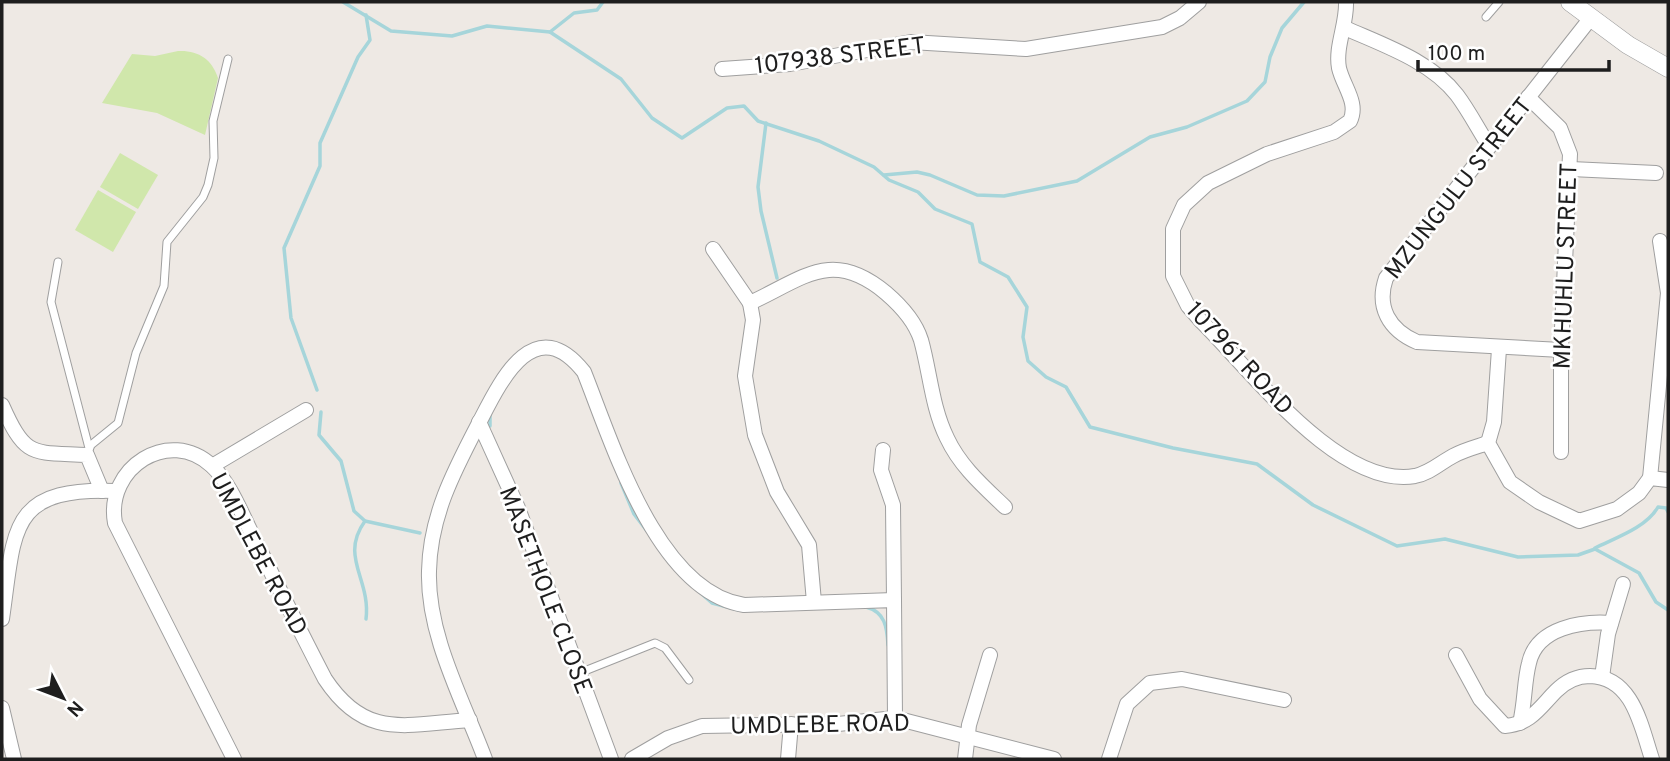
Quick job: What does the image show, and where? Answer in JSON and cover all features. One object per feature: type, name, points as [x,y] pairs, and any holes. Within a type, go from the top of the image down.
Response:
[{"type":"street","name":"107938 STREET","points":[[722,69],[790,64],[911,42],[1034,48],[1162,27],[1180,18],[1199,2]]},
{"type":"street","points":[[1346,2],[1345,28],[1406,57],[1438,76],[1457,96],[1489,146]]},
{"type":"street","points":[[1570,2],[1590,19],[1668,68]]},
{"type":"street","name":"MZUNGULU STREET","points":[[1561,350],[1431,344],[1409,338],[1390,322],[1381,299],[1386,278],[1590,19]]},
{"type":"street","name":"107961 ROAD","points":[[1345,28],[1338,58],[1352,103],[1350,121],[1335,132],[1259,157],[1198,188],[1180,211],[1173,229],[1173,276],[1188,306],[1201,321],[1311,433],[1343,456],[1377,472],[1405,477],[1424,474],[1455,455],[1488,443]]},
{"type":"street","name":"MKHUHLU STREET","points":[[1528,97],[1565,135],[1571,169],[1561,350],[1561,452]]},
{"type":"street","points":[[1571,169],[1656,173]]},
{"type":"street","points":[[1499,349],[1494,422],[1488,443],[1510,482],[1539,502],[1579,521],[1617,509],[1639,493],[1650,478],[1668,293],[1660,241]]},
{"type":"street","points":[[713,249],[750,303],[753,320],[745,376],[755,435],[777,492],[809,545],[814,602]]},
{"type":"street","points":[[750,303],[787,284],[831,268],[845,268],[898,303],[920,336],[939,420],[959,461],[1005,507]]},
{"type":"street","points":[[485,759],[431,608],[429,572],[434,524],[457,461],[504,373],[520,357],[544,350],[567,355],[584,372],[641,512],[692,577],[727,603],[894,600]]},
{"type":"street","points":[[2,405],[14,431],[26,447],[41,452],[88,451],[109,491],[115,523],[234,759]]},
{"type":"street","points":[[212,466],[306,410]]},
{"type":"street","name":"MASETHOLE CLOSE","points":[[479,422],[518,508],[577,674],[611,759]]},
{"type":"street","name":"UMDLEBE ROAD","points":[[109,491],[139,460],[166,449],[191,452],[212,466],[243,517],[325,680],[343,703],[373,723],[392,727],[470,720]]},
{"type":"street","points":[[883,450],[881,470],[894,505],[895,718]]},
{"type":"street","points":[[1650,478],[1668,480]]},
{"type":"street","points":[[2,619],[14,539],[27,513],[51,496],[109,491]]},
{"type":"street","points":[[1602,677],[1611,623],[1623,584]]},
{"type":"street","points":[[1520,723],[1529,663],[1534,650],[1564,626],[1587,621],[1611,623]]},
{"type":"street","points":[[1456,655],[1487,708],[1505,726],[1520,723],[1537,713],[1565,683],[1585,676],[1602,677],[1616,684],[1628,696],[1652,759]]},
{"type":"street","points":[[965,759],[969,725],[990,656]]},
{"type":"street","points":[[1109,759],[1127,705],[1150,683],[1182,679],[1284,699]]},
{"type":"street","points":[[2,708],[14,759]]},
{"type":"street","name":"UMDLEBE ROAD","points":[[632,759],[668,738],[702,726],[838,724],[895,718],[1054,759]]},
{"type":"street","points":[[789,759],[791,724]]},
{"type":"lane","points":[[1486,17],[1499,2]]},
{"type":"lane","points":[[58,262],[51,302],[88,451],[118,423],[136,353],[164,286],[167,243],[203,197],[208,185],[214,158],[213,121],[228,59]]},
{"type":"lane","points":[[577,674],[655,643],[665,648],[689,680]]},
{"type":"green space","points":[[178,51],[192,52],[203,57],[218,78],[205,135],[157,113],[102,103],[132,54],[155,56]]},
{"type":"green space","points":[[120,153],[158,175],[138,209],[100,187]]},
{"type":"green space","points":[[98,190],[136,212],[113,252],[75,230]]},
{"type":"waterway","points":[[343,2],[391,31],[452,36],[487,26],[550,32],[621,79],[652,118],[682,138],[727,108],[744,106],[758,121],[819,141],[874,167],[889,180],[918,192],[935,209],[972,224],[980,262],[1008,277],[1027,307],[1023,337],[1028,361],[1046,377],[1066,387],[1090,427],[1173,448],[1257,464],[1313,505],[1397,546],[1445,539],[1518,557],[1578,555],[1595,549],[1639,573],[1656,602],[1668,610]]},
{"type":"waterway","points":[[550,32],[574,13],[597,10],[603,2]]},
{"type":"waterway","points":[[884,175],[917,172],[977,195],[1004,196],[1077,181],[1150,137],[1187,127],[1247,101],[1265,82],[1270,57],[1282,28],[1304,2]]},
{"type":"waterway","points":[[317,390],[291,318],[284,248],[320,166],[320,143],[358,57],[370,40],[366,15]]},
{"type":"waterway","points":[[766,123],[758,187],[777,278]]},
{"type":"waterway","points":[[321,412],[319,435],[341,461],[354,511],[365,521],[420,533]]},
{"type":"waterway","points":[[490,415],[490,426]]},
{"type":"waterway","points":[[621,483],[634,514],[647,531]]},
{"type":"waterway","points":[[1595,548],[1638,527],[1658,507],[1666,508],[1668,512]]},
{"type":"waterway","points":[[365,521],[358,534],[355,557],[364,592],[366,619]]},
{"type":"waterway","points":[[695,588],[712,603],[739,610]]},
{"type":"waterway","points":[[866,607],[872,609],[884,621],[888,645]]}]
